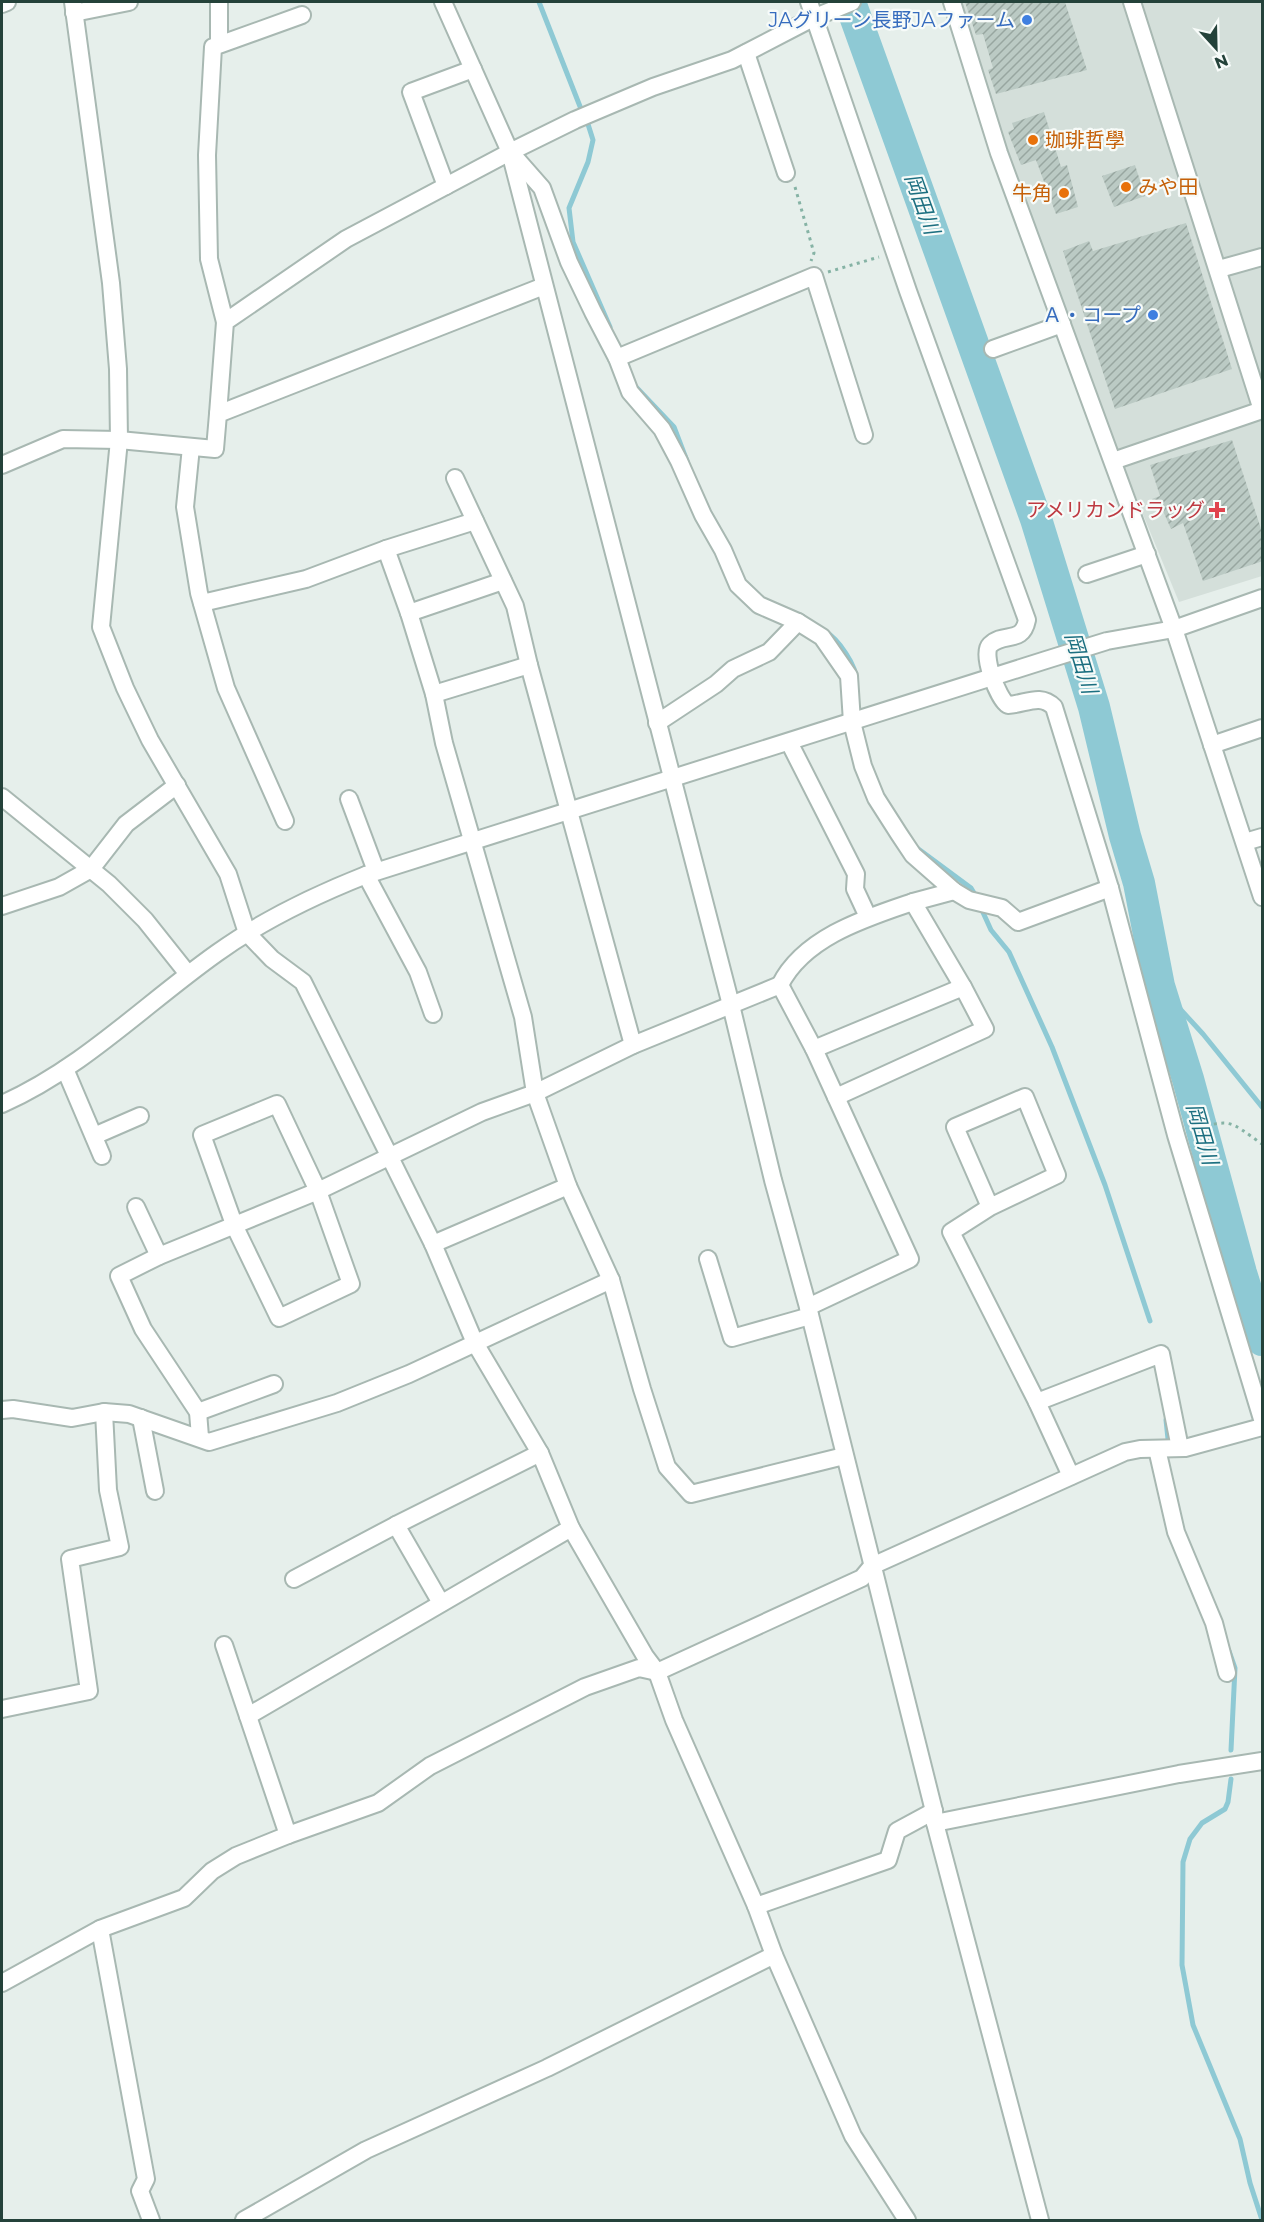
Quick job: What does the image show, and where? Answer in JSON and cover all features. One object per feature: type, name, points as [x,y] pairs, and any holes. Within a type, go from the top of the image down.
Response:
[{"type":"street","points":[[2,4],[7,2]]},
{"type":"street","points":[[129,2],[74,7],[111,283],[118,369],[119,440],[101,627],[125,688],[150,740],[228,874],[247,933],[272,959],[303,982],[433,1244],[475,1343],[540,1453],[572,1528],[645,1656],[657,1672],[674,1720],[756,1906],[774,1955],[853,2136],[907,2220]]},
{"type":"street","points":[[219,2],[219,44]]},
{"type":"street","points":[[443,2],[510,152],[731,1005],[773,1180],[809,1311],[935,1817],[1040,2220]]},
{"type":"street","points":[[808,2],[816,17],[895,252],[1027,620],[1021,634],[998,640],[990,645],[987,652],[999,696],[1008,705],[1039,698],[1047,700],[1054,707],[1110,888],[1176,1135],[1263,1419]]},
{"type":"street","points":[[225,322],[346,239],[510,152],[575,120],[643,91],[732,60],[816,17],[852,2]]},
{"type":"street","points":[[952,2],[999,153],[1174,629],[1263,897]]},
{"type":"street","points":[[1113,461],[1263,410],[1132,2]]},
{"type":"street","points":[[2,465],[63,439],[119,440],[215,449],[225,322],[209,259],[207,155],[213,47],[302,15]]},
{"type":"street","points":[[746,53],[786,173]]},
{"type":"street","points":[[446,186],[411,92],[473,69]]},
{"type":"street","points":[[510,152],[542,188],[570,262],[618,358],[630,392],[662,429],[703,515],[723,550],[738,585],[759,605],[798,622],[822,637],[849,676],[852,722],[863,766],[876,798],[913,855],[954,891],[969,900],[1002,908],[1018,922],[1110,888]]},
{"type":"street","points":[[1219,269],[1263,257]]},
{"type":"street","points":[[618,358],[814,276],[864,435]]},
{"type":"street","points":[[218,414],[544,286]]},
{"type":"street","points":[[993,349],[1062,324]]},
{"type":"street","points":[[191,447],[185,507],[202,603],[226,688],[285,821]]},
{"type":"street","points":[[455,478],[515,606],[633,1045]]},
{"type":"street","points":[[202,603],[306,579],[386,549],[475,521]]},
{"type":"street","points":[[386,549],[434,694],[444,743],[523,1017],[535,1093],[568,1185],[611,1280],[667,1467],[692,1494],[844,1456]]},
{"type":"street","points":[[1087,574],[1147,554]]},
{"type":"street","points":[[409,613],[503,581]]},
{"type":"street","points":[[2,1104],[65,1069],[118,1032],[188,974],[247,933],[291,908],[371,873],[1107,641],[1174,629],[1263,598]]},
{"type":"street","points":[[657,723],[717,684],[733,669],[769,652],[798,622]]},
{"type":"street","points":[[434,694],[529,665]]},
{"type":"street","points":[[1212,745],[1263,728]]},
{"type":"street","points":[[789,742],[856,874],[855,889],[868,917]]},
{"type":"street","points":[[2,906],[59,887],[91,869],[126,824],[177,785]]},
{"type":"street","points":[[2,797],[109,884],[146,920],[188,974]]},
{"type":"street","points":[[349,799],[371,873],[417,972],[433,1014]]},
{"type":"street","points":[[1245,842],[1263,837]]},
{"type":"street","points":[[200,1437],[198,1412],[143,1329],[119,1276],[159,1256],[235,1227],[318,1191],[482,1112],[535,1093],[633,1045],[780,985],[800,958],[827,938],[868,917],[954,891]]},
{"type":"street","points":[[836,1097],[985,1029],[913,902]]},
{"type":"street","points":[[708,1259],[732,1338],[809,1311],[910,1259],[814,1049],[780,985]]},
{"type":"street","points":[[814,1049],[963,987]]},
{"type":"street","points":[[65,1069],[102,1156]]},
{"type":"street","points":[[990,1207],[955,1127],[1025,1097],[1057,1175],[990,1207],[951,1232],[1037,1402],[1071,1476]]},
{"type":"street","points":[[277,1104],[318,1191],[351,1284],[279,1318],[235,1227],[202,1135],[277,1104]]},
{"type":"street","points":[[94,1136],[140,1116]]},
{"type":"street","points":[[433,1244],[568,1185]]},
{"type":"street","points":[[136,1207],[159,1256]]},
{"type":"street","points":[[2,1410],[13,1409],[72,1418],[104,1412],[129,1414],[209,1442],[337,1403],[409,1374],[611,1280]]},
{"type":"street","points":[[1037,1402],[1161,1354],[1180,1448]]},
{"type":"street","points":[[198,1412],[274,1384]]},
{"type":"street","points":[[2,1708],[89,1691],[69,1559],[120,1547],[108,1490],[104,1412]]},
{"type":"street","points":[[141,1418],[155,1491]]},
{"type":"street","points":[[2,1983],[100,1929],[184,1898],[212,1871],[236,1856],[378,1803],[430,1766],[585,1687],[639,1668],[657,1672],[861,1578],[872,1566],[1125,1452],[1180,1448],[1263,1427]]},
{"type":"street","points":[[1156,1449],[1176,1532],[1214,1623],[1227,1673]]},
{"type":"street","points":[[294,1579],[540,1453]]},
{"type":"street","points":[[396,1525],[441,1603]]},
{"type":"street","points":[[248,1716],[572,1528]]},
{"type":"street","points":[[224,1645],[288,1835]]},
{"type":"street","points":[[756,1906],[888,1860],[897,1831],[935,1817],[1263,1761]]},
{"type":"street","points":[[100,1929],[146,2179],[140,2191],[151,2220]]},
{"type":"street","points":[[244,2220],[366,2150],[547,2068],[774,1955]]},
{"type":"path","points":[[786,173],[792,178],[814,253],[811,263],[814,276],[895,252]]},
{"type":"path","points":[[1176,1135],[1220,1122],[1229,1122],[1263,1144]]},
{"type":"shaded area","points":[[960,2],[1262,2],[1262,576],[1179,602],[1114,444],[1002,144]]},
{"type":"building","points":[[965,2],[1065,2],[1087,70],[996,94],[988,70],[993,68],[983,34],[976,35]]},
{"type":"building","points":[[1044,112],[1061,167],[1067,165],[1078,207],[1056,214],[1036,160],[1021,165],[1008,132],[1014,129],[1012,123]]},
{"type":"building","points":[[1135,165],[1145,196],[1114,207],[1102,176]]},
{"type":"building","points":[[1186,223],[1232,369],[1115,409],[1063,251],[1089,241],[1093,251]]},
{"type":"building","points":[[1232,440],[1263,535],[1263,561],[1203,581],[1183,523],[1171,529],[1163,511],[1157,512],[1152,499],[1160,496],[1150,465]]},
{"type":"waterway","points":[[539,2],[581,109]]},
{"type":"waterway","name":"岡田川","points":[[850,2],[1036,519],[1094,707],[1125,836],[1139,883],[1159,986],[1188,1079],[1241,1273],[1262,1340]]},
{"type":"waterway","points":[[587,121],[593,140],[588,162],[569,208],[573,242],[610,327]]},
{"type":"waterway","points":[[637,388],[674,427],[687,461]]},
{"type":"waterway","points":[[826,632],[846,653],[856,680]]},
{"type":"waterway","points":[[917,848],[971,888],[974,893]]},
{"type":"waterway","points":[[981,908],[991,930],[1009,952],[1052,1047],[1105,1185],[1150,1321]]},
{"type":"waterway","points":[[1159,986],[1203,1034],[1262,1107]]},
{"type":"waterway","points":[[1166,1420],[1168,1439]]},
{"type":"waterway","points":[[1229,1651],[1235,1668],[1231,1750]]},
{"type":"waterway","points":[[1231,1779],[1225,1809],[1202,1823],[1190,1839],[1183,1862],[1182,1965],[1193,2025],[1240,2139],[1250,2183],[1262,2220]]},
{"type":"place","name":"JAグリーン長野JAファーム","points":[[1027,20]]},
{"type":"place","name":"珈琲哲學","points":[[1033,140]]},
{"type":"place","name":"みや田","points":[[1126,187]]},
{"type":"place","name":"牛角","points":[[1064,193]]},
{"type":"place","name":"Ａ・コープ","points":[[1153,315]]},
{"type":"place","name":"アメリカンドラッグ","points":[[1217,510]]}]
